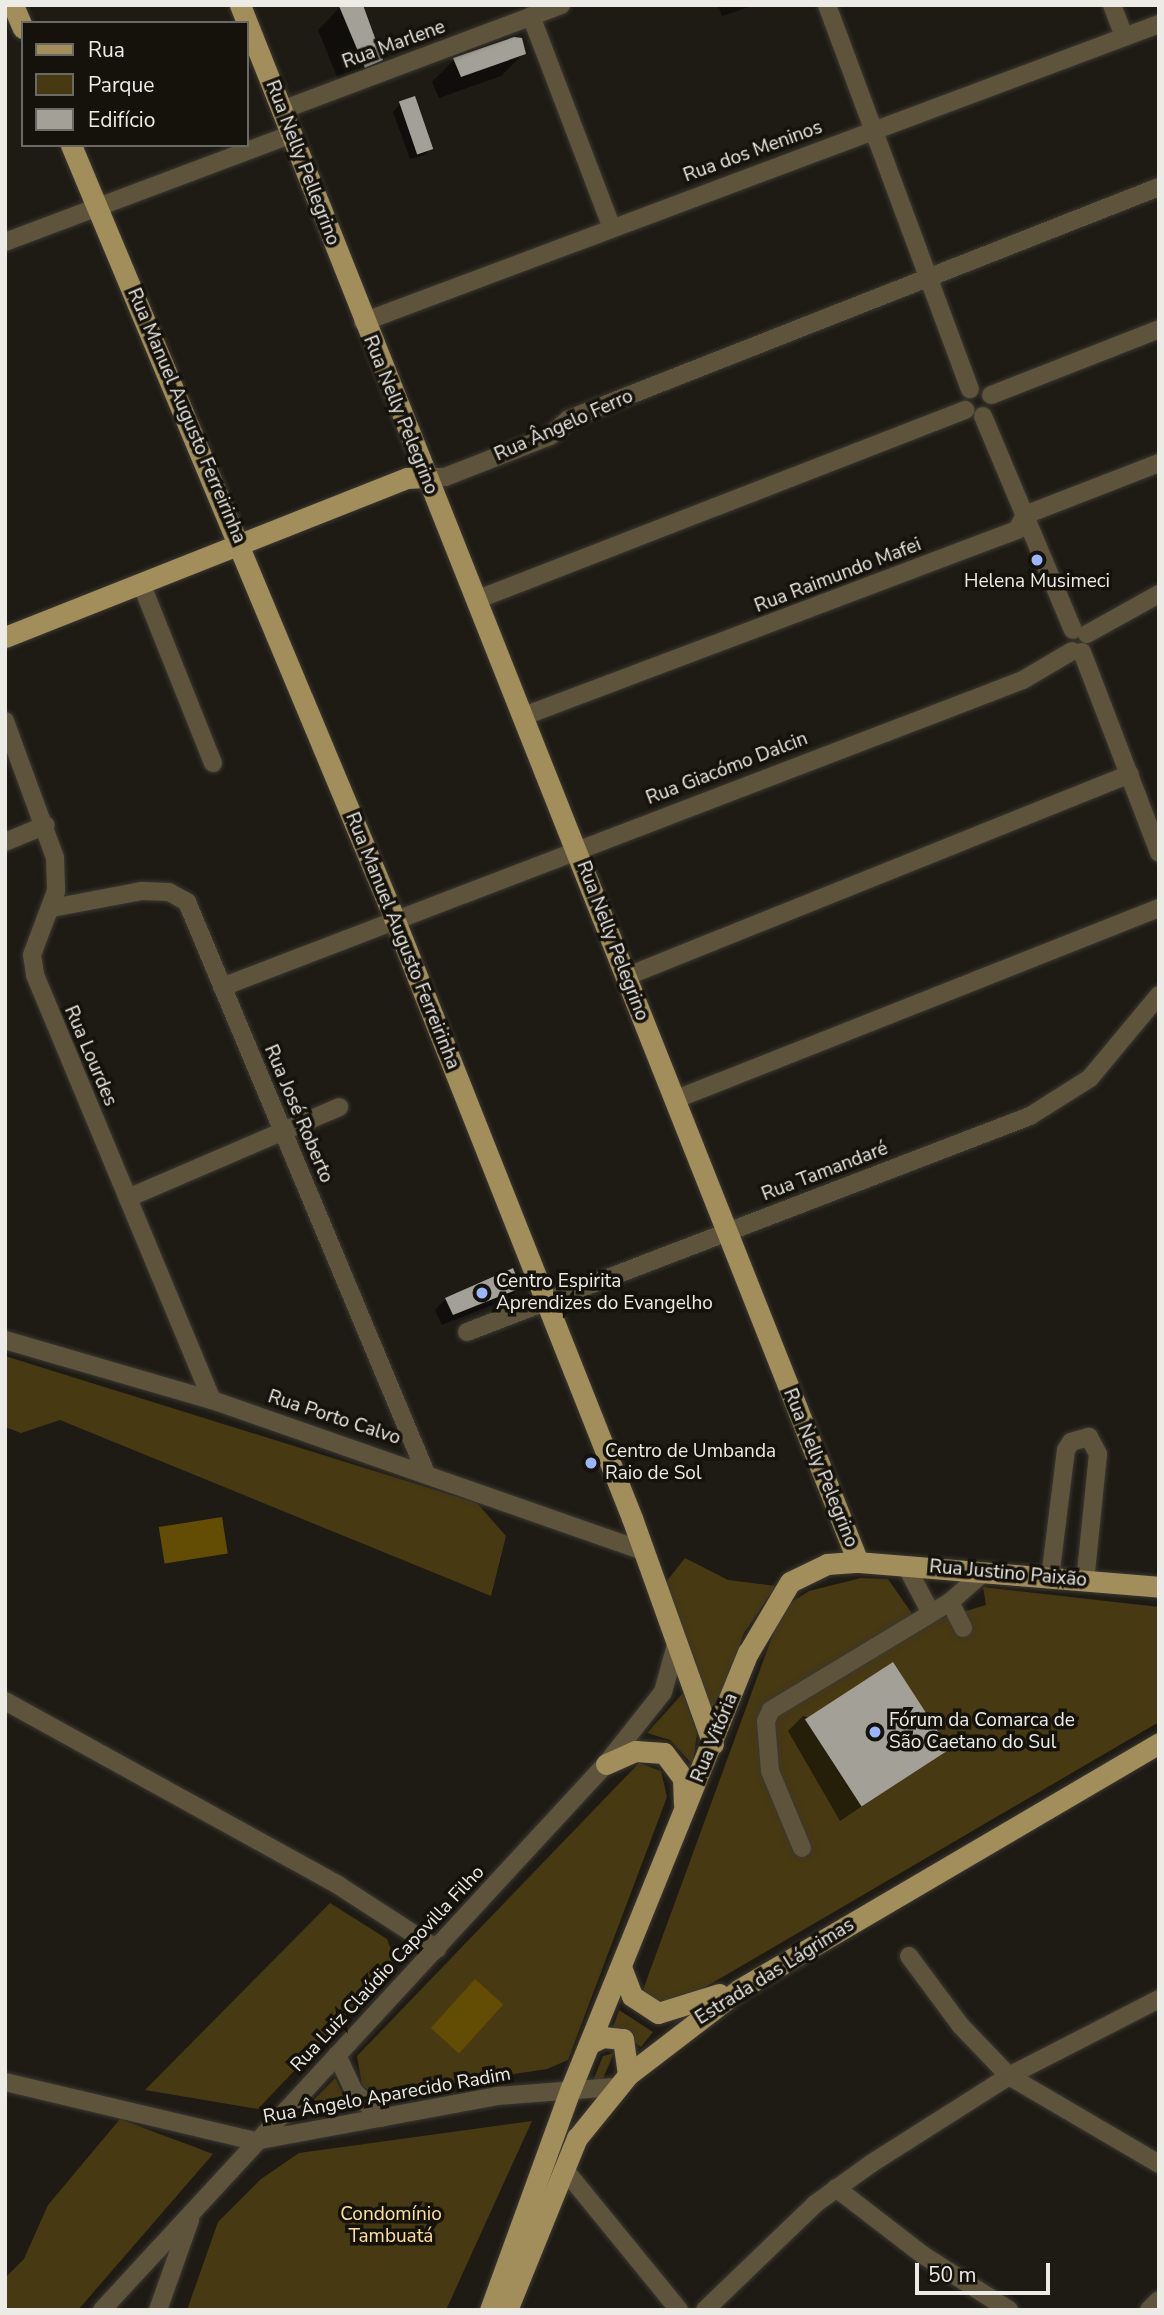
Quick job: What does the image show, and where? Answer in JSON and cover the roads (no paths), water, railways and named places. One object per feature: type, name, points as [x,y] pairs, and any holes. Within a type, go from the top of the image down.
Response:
[{"type":"main road","points":[[13,5],[21,24]]},
{"type":"main road","name":"Rua Nelly Pellegrino","points":[[248,25],[363,322]]},
{"type":"main road","name":"Rua Manuel Augusto Ferreirinha","points":[[72,147],[240,545],[393,921],[644,1551],[713,1744]]},
{"type":"main road","name":"Rua Nelly Pelegrino","points":[[363,322],[524,716],[725,1232],[858,1562]]},
{"type":"main road","name":"Rua Ângelo Ferro","points":[[5,637],[407,478],[425,477]]},
{"type":"main road","name":"Rua Justino Paixão","points":[[858,1562],[1158,1587]]},
{"type":"main road","name":"Rua Vitória","points":[[621,1967],[776,1598],[809,1571],[858,1562]]},
{"type":"main road","name":"Estrada das Lágrimas","points":[[507,2310],[580,2134],[621,2081],[740,1989],[1159,1742]]},
{"type":"main road","points":[[606,1765],[635,1751],[664,1753],[683,1778],[682,1819]]},
{"type":"main road","points":[[621,1967],[632,1996],[658,2013],[740,1989]]},
{"type":"main road","points":[[490,2310],[571,2088],[621,1967]]},
{"type":"main road","points":[[589,2045],[603,2037],[623,2039],[621,2081]]},
{"type":"street","name":"Rua Marlene","points":[[282,110],[561,5]]},
{"type":"street","points":[[827,5],[970,389],[965,410]]},
{"type":"street","points":[[1112,5],[1124,36]]},
{"type":"street","points":[[531,16],[611,226]]},
{"type":"street","name":"Rua dos Meninos","points":[[363,322],[611,226],[1159,24]]},
{"type":"street","points":[[5,242],[290,135]]},
{"type":"street","name":"Rua Ângelo Ferro","points":[[425,477],[469,468],[550,436],[569,419],[1159,187]]},
{"type":"street","points":[[970,389],[991,395],[1159,329]]},
{"type":"street","points":[[983,416],[991,410],[991,395]]},
{"type":"street","points":[[476,600],[965,410],[983,416],[1079,642],[1159,853]]},
{"type":"street","name":"Rua Raimundo Mafei","points":[[524,716],[1005,534],[1025,514],[1159,463]]},
{"type":"street","points":[[141,583],[213,763]]},
{"type":"street","name":"Rua Giacómo Dalcin","points":[[222,987],[576,848],[1023,680],[1079,642],[1159,594]]},
{"type":"street","name":"Rua Lourdes","points":[[5,721],[46,825],[55,858],[52,908],[32,955],[35,975],[212,1400]]},
{"type":"street","points":[[625,977],[1130,774]]},
{"type":"street","points":[[5,842],[46,825]]},
{"type":"street","name":"Rua José Roberto","points":[[52,908],[142,891],[179,896],[197,920],[222,987],[425,1471]]},
{"type":"street","points":[[674,1100],[1159,908]]},
{"type":"street","name":"Rua Tamandaré","points":[[467,1332],[1060,1101],[1098,1069],[1159,995]]},
{"type":"street","points":[[128,1198],[339,1107]]},
{"type":"street","name":"Rua Porto Calvo","points":[[5,1340],[212,1400],[425,1471],[644,1551]]},
{"type":"street","points":[[1050,1578],[1066,1450],[1079,1437],[1089,1437],[1098,1454],[1085,1581]]},
{"type":"street","points":[[905,1566],[931,1614]]},
{"type":"street","points":[[802,1848],[770,1771],[766,1721],[771,1710],[950,1602],[984,1572]]},
{"type":"street","points":[[1158,1587],[1159,1578]]},
{"type":"street","points":[[950,1602],[963,1628]]},
{"type":"street","name":"Rua Luiz Claúdio Capovilla Filho","points":[[102,2310],[255,2141],[606,1765],[663,1692],[677,1641]]},
{"type":"street","points":[[5,1700],[338,1885],[437,1949]]},
{"type":"street","points":[[909,1956],[961,2026],[1009,2076],[1159,2164]]},
{"type":"street","points":[[705,2310],[836,2188],[1009,2076],[1159,1999]]},
{"type":"street","points":[[337,2055],[354,2091],[381,2118]]},
{"type":"street","name":"Rua Ângelo Aparecido Radim","points":[[5,2082],[255,2141],[381,2118],[621,2081]]},
{"type":"street","points":[[564,2169],[679,2310]]},
{"type":"street","points":[[836,2188],[884,2228],[1009,2310]]},
{"type":"street","points":[[158,2310],[192,2213]]},
{"type":"street","points":[[1149,2310],[1159,2300]]},
{"type":"place","name":"Helena Musimeci","points":[[1037,560]]},
{"type":"place","name":"Centro Espirita Aprendizes do Evangelho","points":[[482,1293]]},
{"type":"place","name":"Centro de Umbanda Raio de Sol","points":[[591,1463]]},
{"type":"place","name":"Fórum da Comarca de São Caetano do Sul","points":[[875,1732]]},
{"type":"park label","name":"Condomínio Tambuatá","points":[[391,2226]]}]
